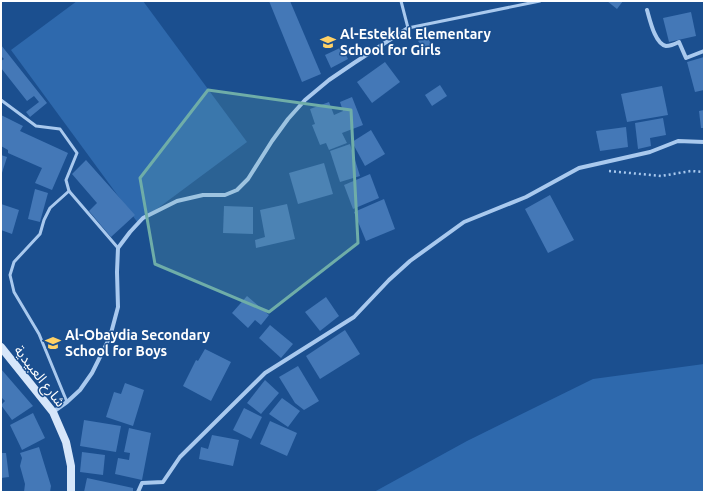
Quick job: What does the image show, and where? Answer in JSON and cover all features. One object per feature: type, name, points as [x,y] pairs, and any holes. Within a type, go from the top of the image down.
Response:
[{"type":"main road","name":"شارع العبيدية","points":[[1,347],[53,412],[66,442],[71,466],[71,492]]},
{"type":"street","points":[[647,10],[651,25],[659,42],[665,46],[670,46],[679,42],[686,58],[704,51]]},
{"type":"street","points":[[53,412],[80,390],[92,373],[110,337],[118,307],[118,248],[130,232],[143,218],[159,209],[177,202],[203,195],[225,195],[237,190],[248,179],[272,141],[288,119],[305,100],[329,80],[408,28]]},
{"type":"street","points":[[138,492],[142,483],[163,482],[180,457],[265,373],[354,317],[389,280],[410,261],[464,222],[526,197],[579,168],[650,152],[678,141],[704,142]]},
{"type":"lane","points":[[401,1],[408,28],[540,1]]},
{"type":"lane","points":[[1,100],[36,126],[60,129],[77,153],[66,180],[69,191],[118,248]]},
{"type":"lane","points":[[67,402],[39,334],[14,292],[10,275],[14,262],[40,234],[44,220],[50,208],[69,191]]},
{"type":"path","points":[[602,170],[661,176],[692,171],[704,172]]},
{"type":"highlighted area","points":[[208,90],[351,110],[358,243],[269,312],[155,264],[140,178]]},
{"type":"shaded area","points":[[77,1],[143,1],[247,142],[138,223],[11,50]]},
{"type":"shaded area","points":[[704,364],[704,492],[374,492],[467,441],[593,379]]},
{"type":"building","points":[[269,1],[290,1],[321,74],[302,82]]},
{"type":"building","points":[[607,1],[623,1],[617,9]]},
{"type":"building","points":[[691,12],[696,36],[669,42],[663,18]]},
{"type":"building","points":[[425,35],[433,46],[426,51],[418,41]]},
{"type":"building","points":[[1,45],[47,103],[30,117],[26,112],[39,102],[34,96],[27,101],[1,68],[1,61],[4,59],[1,56]]},
{"type":"building","points":[[342,47],[348,59],[331,68],[325,55]]},
{"type":"building","points":[[704,57],[704,90],[695,92],[687,62]]},
{"type":"building","points":[[385,62],[400,82],[372,103],[357,82]]},
{"type":"building","points":[[440,85],[447,96],[432,106],[425,95]]},
{"type":"building","points":[[662,86],[668,115],[627,122],[621,94]]},
{"type":"building","points":[[352,97],[363,125],[342,133],[347,143],[329,150],[326,143],[320,145],[312,125],[315,124],[310,109],[329,102],[334,115],[343,111],[340,102]]},
{"type":"building","points":[[704,110],[704,128],[701,128],[699,111]]},
{"type":"building","points":[[1,115],[23,126],[20,131],[68,153],[52,190],[35,183],[42,168],[8,153],[8,150],[1,146]]},
{"type":"building","points":[[663,118],[666,135],[650,138],[651,146],[638,149],[635,123]]},
{"type":"building","points":[[626,127],[628,147],[600,151],[596,131]]},
{"type":"building","points":[[371,130],[385,154],[365,166],[352,142]]},
{"type":"building","points":[[350,144],[360,176],[340,182],[330,151]]},
{"type":"building","points":[[1,155],[7,157],[1,176]]},
{"type":"building","points":[[86,160],[135,215],[111,237],[89,211],[97,203],[72,174]]},
{"type":"building","points":[[324,163],[333,194],[298,204],[289,173]]},
{"type":"building","points":[[370,174],[379,198],[353,209],[344,185]]},
{"type":"building","points":[[35,189],[48,193],[40,222],[28,219]]},
{"type":"building","points":[[550,195],[574,240],[548,253],[525,209]]},
{"type":"building","points":[[384,199],[395,229],[366,241],[354,212]]},
{"type":"building","points":[[1,204],[19,210],[12,234],[1,230]]},
{"type":"building","points":[[287,204],[295,239],[256,248],[255,240],[265,237],[260,210]]},
{"type":"building","points":[[224,206],[253,207],[253,234],[223,233]]},
{"type":"building","points":[[247,296],[269,315],[261,325],[255,320],[248,328],[232,313]]},
{"type":"building","points":[[326,297],[339,316],[320,331],[305,312]]},
{"type":"building","points":[[270,325],[293,344],[281,358],[259,338]]},
{"type":"building","points":[[345,330],[360,354],[320,379],[306,356]]},
{"type":"building","points":[[205,349],[231,362],[211,401],[183,386],[196,360],[198,361]]},
{"type":"building","points":[[298,366],[319,401],[304,410],[295,403],[279,377]]},
{"type":"building","points":[[1,369],[33,406],[12,420],[1,405],[5,401],[1,397]]},
{"type":"building","points":[[265,380],[279,393],[261,414],[247,403]]},
{"type":"building","points":[[125,383],[144,390],[133,426],[106,417],[114,392],[121,394]]},
{"type":"building","points":[[282,398],[300,411],[288,427],[269,414]]},
{"type":"building","points":[[244,408],[262,417],[251,439],[233,430]]},
{"type":"building","points":[[33,413],[45,438],[22,450],[10,425]]},
{"type":"building","points":[[84,420],[121,426],[116,452],[80,446]]},
{"type":"building","points":[[270,421],[297,433],[287,456],[260,444]]},
{"type":"building","points":[[129,428],[151,433],[142,480],[115,474],[118,458],[129,460],[130,453],[124,452]]},
{"type":"building","points":[[212,435],[239,440],[233,466],[199,459],[201,447],[208,449]]},
{"type":"building","points":[[39,447],[51,486],[50,492],[24,492],[25,484],[20,466],[22,458],[20,453]]},
{"type":"building","points":[[82,452],[105,455],[103,475],[80,472]]},
{"type":"building","points":[[1,453],[6,453],[9,477],[1,478]]},
{"type":"building","points":[[87,478],[133,488],[133,492],[84,492]]},
{"type":"place","name":"Al-Esteklal Elementary School for Girls","points":[[328,42]]},
{"type":"place","name":"Al-Obaydia Secondary School for Boys","points":[[53,343]]}]
